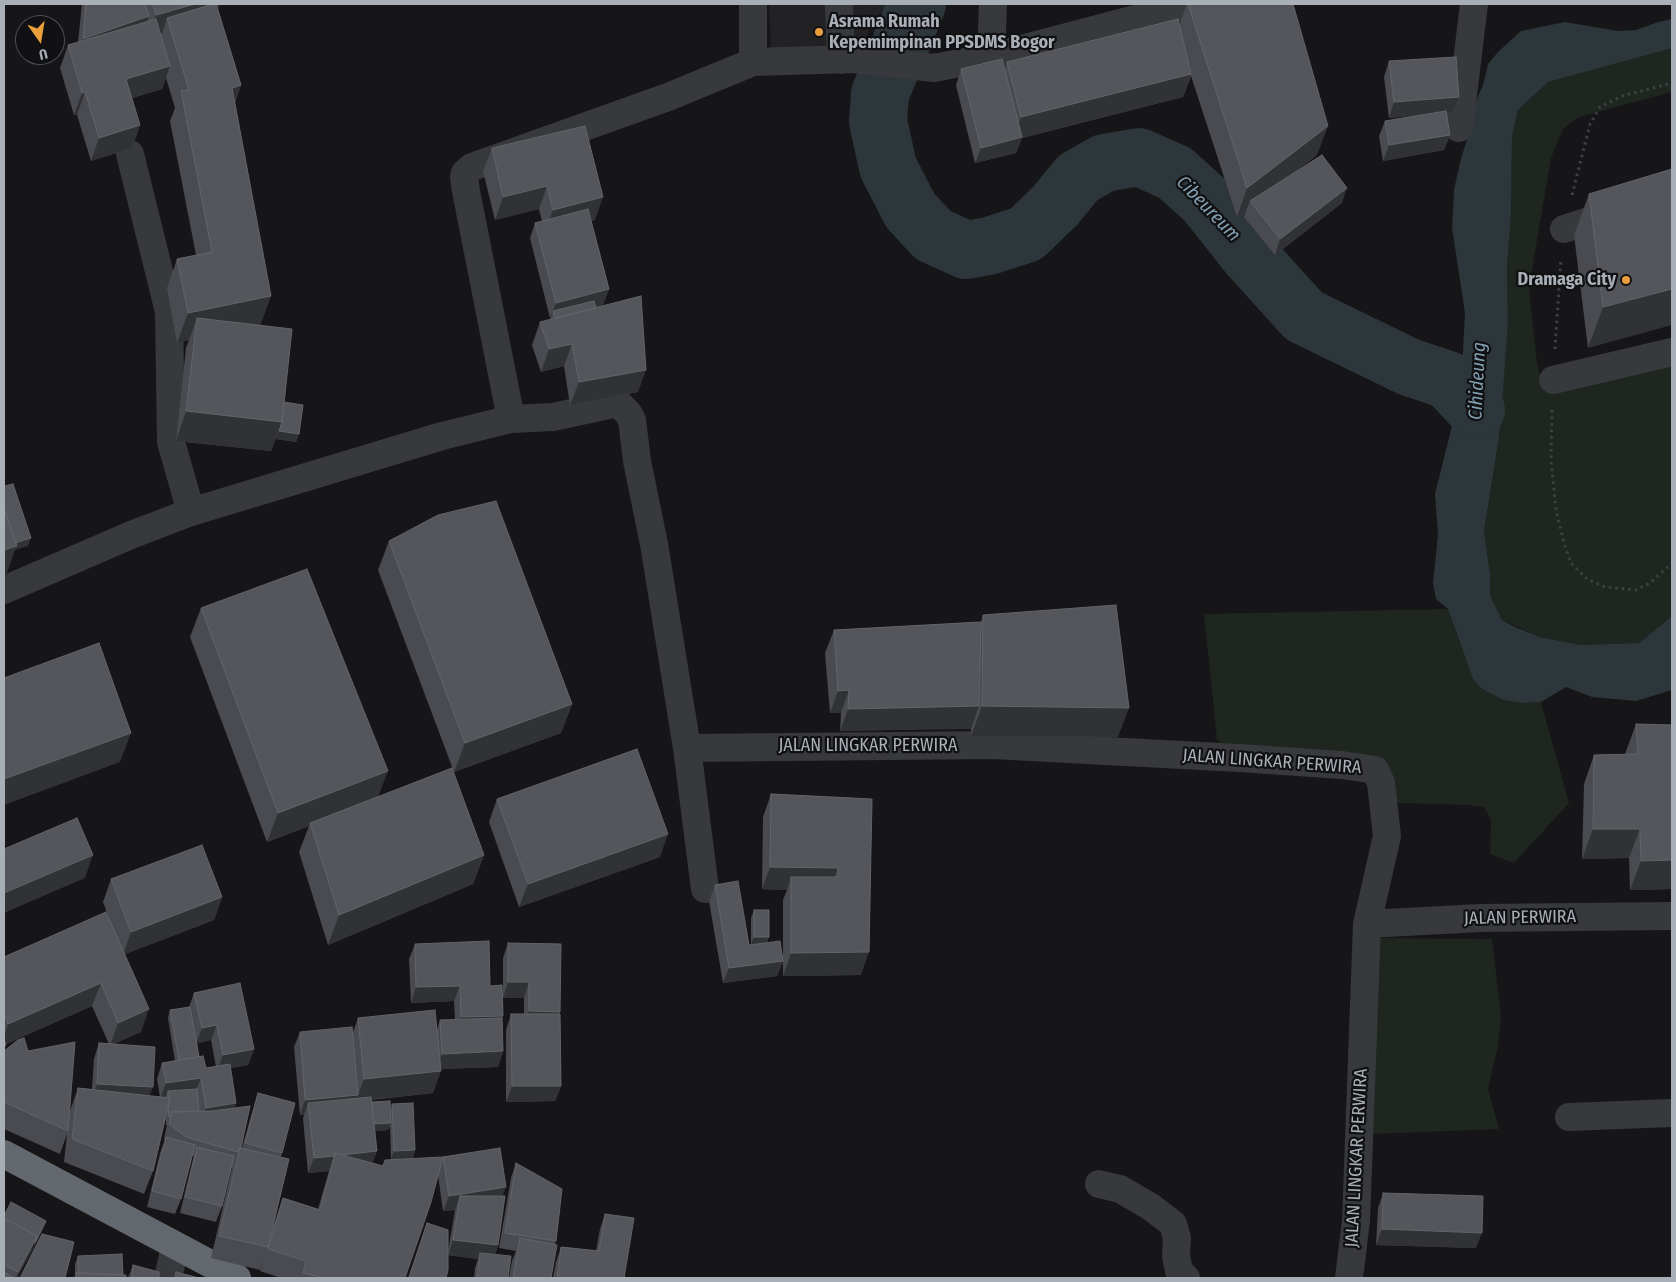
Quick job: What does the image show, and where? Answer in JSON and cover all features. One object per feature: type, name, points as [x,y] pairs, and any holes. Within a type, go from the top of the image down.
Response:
[{"type":"highway","points":[[4,1154],[175,1247],[237,1278]]},
{"type":"street","points":[[753,4],[753,62]]},
{"type":"street","points":[[839,4],[847,59]]},
{"type":"street","points":[[991,57],[993,4]]},
{"type":"street","points":[[511,420],[466,191],[465,172],[472,167],[668,97],[753,62],[847,59],[934,68],[991,57],[1192,4]]},
{"type":"street","points":[[1459,128],[1474,4]]},
{"type":"street","points":[[130,154],[169,312],[171,442],[191,512]]},
{"type":"street","points":[[1564,229],[1672,194]]},
{"type":"street","points":[[1553,380],[1672,352]]},
{"type":"street","points":[[4,590],[131,535],[191,512],[442,436],[511,420],[553,417],[618,403],[632,420],[637,461],[654,544],[687,748],[705,889]]},
{"type":"street","name":"JALAN LINGKAR PERWIRA","points":[[687,748],[993,745],[1239,758],[1342,765],[1375,770],[1381,783],[1387,836],[1367,924],[1356,1221],[1349,1278]]},
{"type":"street","name":"JALAN PERWIRA","points":[[1367,924],[1487,918],[1672,916]]},
{"type":"street","points":[[1569,1117],[1672,1113]]},
{"type":"street","points":[[1099,1184],[1120,1190],[1151,1207],[1173,1224],[1177,1238],[1176,1256],[1179,1272],[1186,1278]]},
{"type":"street","points":[[168,1278],[175,1247]]},
{"type":"path","points":[[1672,83],[1622,96],[1600,107],[1590,124],[1564,229],[1553,380],[1551,460],[1556,510],[1564,543],[1571,563],[1587,579],[1604,587],[1636,590],[1650,583],[1672,563]]},
{"type":"shaded area","name":"Asrama Rumah Kepemimpinan PPSDMS Bogor","points":[[769,4],[895,4],[873,18],[864,46],[771,50]]},
{"type":"shaded area","points":[[1672,47],[1672,92],[1579,117],[1563,129],[1551,158],[1529,288],[1537,363],[1544,392],[1576,387],[1672,363],[1672,616],[1639,643],[1581,645],[1540,637],[1502,620],[1490,595],[1490,573],[1484,531],[1499,438],[1508,323],[1507,267],[1511,214],[1512,136],[1518,110],[1548,82]]},
{"type":"shaded area","points":[[1448,609],[1473,679],[1482,689],[1503,700],[1523,703],[1541,702],[1569,803],[1514,863],[1490,854],[1491,820],[1484,807],[1398,803],[1382,770],[1227,749],[1217,740],[1204,614]]},
{"type":"shaded area","points":[[1375,938],[1492,939],[1501,1017],[1498,1046],[1488,1089],[1499,1129],[1372,1134]]},
{"type":"water","name":"Cihideung","points":[[1672,19],[1672,48],[1548,82],[1518,110],[1512,136],[1511,214],[1507,267],[1508,323],[1504,379],[1499,438],[1484,531],[1490,573],[1490,595],[1502,620],[1515,627],[1540,637],[1581,645],[1639,643],[1672,616],[1672,690],[1636,701],[1592,697],[1566,687],[1541,702],[1523,703],[1503,700],[1482,689],[1473,679],[1448,609],[1436,599],[1433,583],[1438,535],[1435,494],[1458,402],[1463,352],[1465,313],[1452,228],[1454,190],[1467,140],[1470,115],[1483,85],[1488,64],[1521,31],[1565,22],[1618,31],[1636,30]]},
{"type":"building","points":[[86,4],[145,4],[149,16],[83,39]]},
{"type":"building","points":[[153,4],[195,4],[156,15]]},
{"type":"building","points":[[216,4],[241,85],[232,88],[271,296],[188,313],[177,259],[212,252],[181,91],[189,90],[167,18]]},
{"type":"building","points":[[1188,4],[1293,4],[1328,126],[1247,188]]},
{"type":"building","points":[[156,19],[170,66],[126,79],[140,125],[99,138],[85,92],[82,93],[68,45]]},
{"type":"building","points":[[1178,19],[1191,74],[1021,117],[1007,62]]},
{"type":"building","points":[[1456,57],[1459,97],[1394,102],[1389,61]]},
{"type":"building","points":[[1002,59],[1022,137],[981,148],[961,69]]},
{"type":"building","points":[[1446,111],[1450,135],[1389,145],[1385,121]]},
{"type":"building","points":[[585,126],[603,197],[553,210],[547,186],[503,197],[492,148]]},
{"type":"building","points":[[1322,155],[1347,188],[1280,239],[1250,201]]},
{"type":"building","points":[[1672,169],[1672,289],[1603,307],[1589,194]]},
{"type":"building","points":[[588,209],[609,289],[556,303],[535,223]]},
{"type":"building","points":[[641,296],[646,370],[579,382],[572,344],[549,349],[540,322]]},
{"type":"building","points":[[594,301],[596,308],[555,318],[553,311]]},
{"type":"building","points":[[197,318],[292,329],[282,422],[186,411]]},
{"type":"building","points":[[284,402],[303,405],[299,434],[279,431]]},
{"type":"building","points":[[13,484],[31,538],[15,543],[4,508],[4,486]]},
{"type":"building","points":[[496,501],[572,704],[465,743],[389,541],[438,515]]},
{"type":"building","points":[[4,508],[17,546],[4,550]]},
{"type":"building","points":[[307,569],[388,771],[278,813],[201,608]]},
{"type":"building","points":[[1116,605],[1129,708],[982,706],[983,615]]},
{"type":"building","points":[[981,622],[979,706],[848,709],[849,690],[838,691],[834,630]]},
{"type":"building","points":[[99,643],[131,733],[4,779],[4,678]]},
{"type":"building","points":[[1636,724],[1672,725],[1672,860],[1641,861],[1640,829],[1593,829],[1594,755],[1638,754]]},
{"type":"building","points":[[637,749],[668,834],[528,884],[497,799]]},
{"type":"building","points":[[452,768],[484,855],[339,915],[310,823]]},
{"type":"building","points":[[771,794],[872,799],[869,952],[791,953],[791,877],[838,877],[838,868],[770,867]]},
{"type":"building","points":[[77,818],[93,855],[4,893],[4,849]]},
{"type":"building","points":[[202,845],[222,897],[131,932],[111,879]]},
{"type":"building","points":[[738,881],[749,945],[780,941],[783,961],[729,968],[715,885]]},
{"type":"building","points":[[754,910],[769,910],[769,937],[754,937]]},
{"type":"building","points":[[106,912],[149,1009],[118,1023],[101,983],[8,1024],[4,1013],[4,957]]},
{"type":"building","points":[[489,941],[490,986],[502,985],[503,1016],[461,1017],[460,986],[416,987],[415,944]]},
{"type":"building","points":[[508,943],[561,944],[560,1012],[529,1011],[529,982],[508,982]]},
{"type":"building","points":[[240,983],[254,1049],[223,1055],[217,1025],[202,1028],[194,993]]},
{"type":"building","points":[[190,1007],[199,1057],[179,1060],[170,1010]]},
{"type":"building","points":[[435,1010],[441,1071],[364,1079],[358,1018]]},
{"type":"building","points":[[511,1014],[560,1014],[561,1086],[512,1086]]},
{"type":"building","points":[[502,1018],[503,1051],[442,1054],[440,1020]]},
{"type":"building","points":[[352,1027],[358,1095],[305,1100],[300,1032]]},
{"type":"building","points":[[24,1038],[28,1051],[75,1042],[68,1131],[4,1102],[4,1051],[18,1040]]},
{"type":"building","points":[[99,1043],[155,1047],[153,1087],[97,1084]]},
{"type":"building","points":[[203,1056],[206,1068],[230,1064],[236,1103],[206,1108],[201,1078],[166,1083],[162,1063]]},
{"type":"building","points":[[78,1088],[170,1098],[153,1171],[72,1139]]},
{"type":"building","points":[[197,1089],[199,1111],[172,1112],[169,1117],[168,1106],[170,1098],[168,1098],[168,1091]]},
{"type":"building","points":[[258,1093],[295,1103],[282,1153],[245,1143]]},
{"type":"building","points":[[371,1097],[377,1151],[342,1155],[335,1153],[335,1156],[314,1158],[308,1103]]},
{"type":"building","points":[[390,1101],[391,1123],[374,1124],[372,1102]]},
{"type":"building","points":[[413,1103],[415,1150],[394,1151],[392,1104]]},
{"type":"building","points":[[250,1106],[241,1148],[238,1152],[186,1137],[169,1124],[172,1112],[212,1111]]},
{"type":"building","points":[[166,1137],[195,1145],[181,1199],[152,1191]]},
{"type":"building","points":[[197,1147],[234,1156],[222,1206],[185,1197]]},
{"type":"building","points":[[240,1148],[289,1159],[268,1247],[219,1236]]},
{"type":"building","points":[[500,1148],[506,1187],[449,1196],[443,1157]]},
{"type":"building","points":[[335,1153],[383,1166],[385,1160],[443,1157],[431,1202],[405,1278],[324,1278],[303,1273],[306,1261],[268,1249],[283,1198],[320,1210]]},
{"type":"building","points":[[516,1163],[562,1189],[556,1241],[505,1233]]},
{"type":"building","points":[[1383,1193],[1483,1196],[1482,1233],[1382,1229]]},
{"type":"building","points":[[460,1196],[505,1196],[498,1245],[453,1240]]},
{"type":"building","points":[[11,1202],[46,1221],[35,1243],[37,1236],[4,1218]]},
{"type":"building","points":[[605,1214],[634,1218],[624,1278],[557,1278],[561,1247],[599,1251]]},
{"type":"building","points":[[4,1218],[37,1236],[18,1272],[4,1265]]},
{"type":"building","points":[[427,1223],[448,1230],[448,1270],[446,1278],[409,1278]]},
{"type":"building","points":[[42,1234],[74,1242],[65,1278],[20,1278]]},
{"type":"building","points":[[520,1238],[557,1245],[551,1278],[513,1278]]},
{"type":"building","points":[[480,1253],[511,1256],[508,1278],[477,1278]]},
{"type":"building","points":[[122,1254],[123,1275],[78,1273],[78,1256]]},
{"type":"building","points":[[133,1265],[159,1272],[159,1278],[132,1278]]},
{"type":"building","points":[[4,1272],[14,1278],[4,1278]]},
{"type":"building","points":[[176,1272],[199,1278],[175,1278]]},
{"type":"building","points":[[76,1273],[126,1275],[126,1278],[76,1278]]},
{"type":"waterway","name":"Cibeureum","points":[[917,4],[880,94],[878,121],[888,167],[910,210],[933,235],[966,250],[989,246],[1026,234],[1055,206],[1078,178],[1104,163],[1139,157],[1175,173],[1206,201],[1248,254],[1304,316],[1409,367],[1448,380],[1476,410]]},
{"type":"place","name":"Asrama Rumah Kepemimpinan PPSDMS Bogor","points":[[819,32]]},
{"type":"place","name":"Dramaga City","points":[[1626,280]]}]
